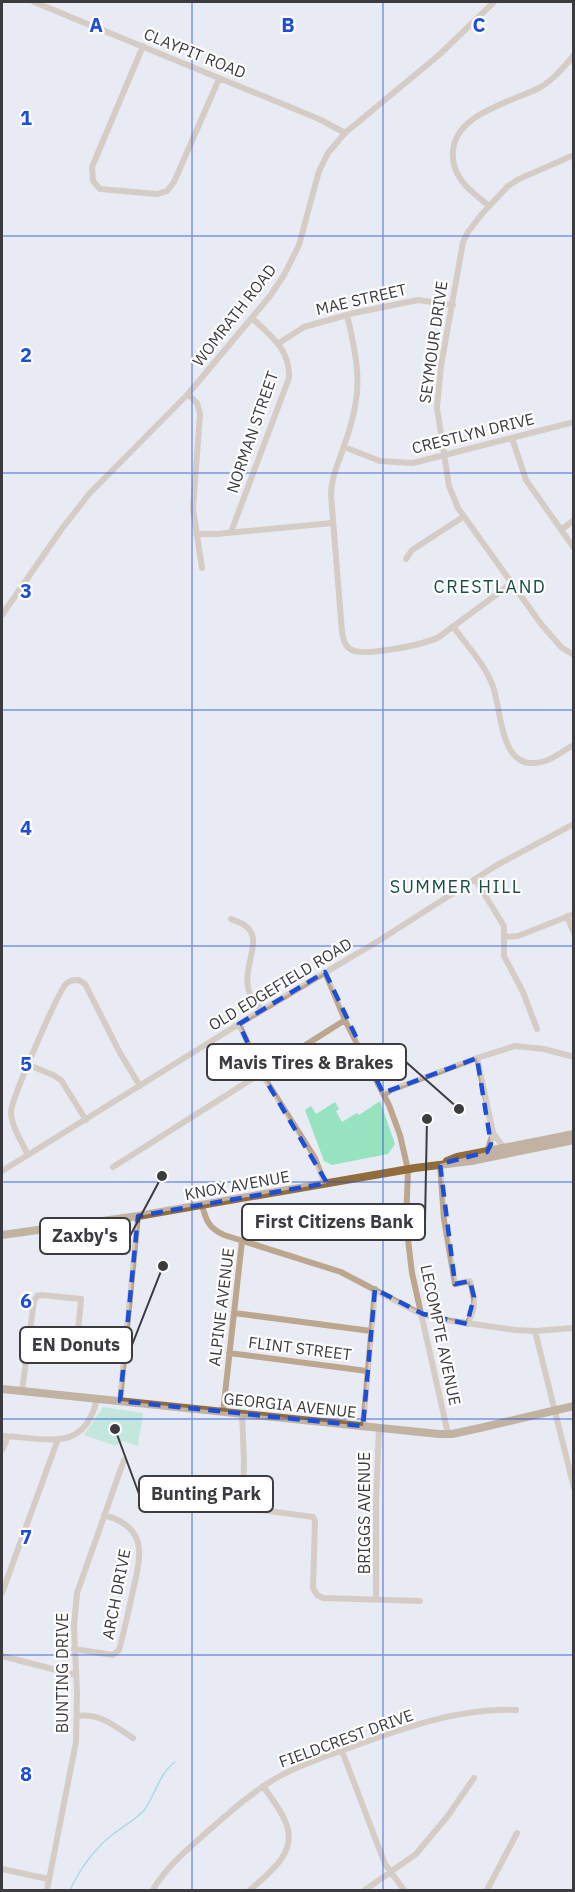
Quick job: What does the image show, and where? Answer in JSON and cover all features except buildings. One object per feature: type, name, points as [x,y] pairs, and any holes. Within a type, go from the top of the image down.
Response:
[{"type":"main road","name":"KNOX AVENUE","points":[[440,1164],[457,1157],[573,1134]]},
{"type":"main road","name":"KNOX AVENUE","points":[[2,1235],[138,1216],[440,1164],[471,1161],[573,1140]]},
{"type":"main road","name":"GEORGIA AVENUE","points":[[2,1389],[448,1434],[573,1406]]},
{"type":"street","name":"CLAYPIT ROAD","points":[[34,2],[319,119],[345,133]]},
{"type":"street","name":"WOMRATH ROAD","points":[[2,615],[89,494],[188,394],[252,318],[284,275],[305,229],[321,165],[328,153],[345,133],[432,61],[494,2]]},
{"type":"street","points":[[143,46],[92,167],[93,181],[100,189],[157,194],[167,191],[174,182],[219,79]]},
{"type":"street","points":[[489,206],[466,186],[455,171],[453,155],[458,135],[464,126],[475,117],[548,82],[561,71],[573,55]]},
{"type":"street","name":"SEYMOUR DRIVE","points":[[573,155],[513,183],[489,206],[468,232],[463,242],[456,275],[437,400],[437,416],[449,486],[463,517],[552,637],[562,648],[573,655]]},
{"type":"street","name":"MAE STREET","points":[[279,343],[304,327],[347,315],[417,300],[453,305]]},
{"type":"street","points":[[347,315],[359,380],[357,403],[331,488],[332,523],[344,643],[350,650],[359,652],[420,645],[440,637],[512,583]]},
{"type":"street","name":"NORMAN STREET","points":[[231,532],[288,383],[288,362],[279,343],[252,318]]},
{"type":"street","points":[[188,394],[198,406],[200,424],[193,509],[201,568]]},
{"type":"street","name":"CRESTLYN DRIVE","points":[[344,447],[374,459],[399,464],[413,463],[573,422]]},
{"type":"street","points":[[512,438],[525,480],[573,548]]},
{"type":"street","points":[[406,559],[412,550],[463,517]]},
{"type":"street","points":[[561,530],[573,520]]},
{"type":"street","points":[[196,534],[332,523]]},
{"type":"street","points":[[453,626],[491,681],[496,694],[506,744],[513,754],[528,762],[541,762],[573,745]]},
{"type":"street","name":"OLD EDGEFIELD ROAD","points":[[2,1171],[239,1024],[380,940],[475,879],[573,824]]},
{"type":"street","points":[[475,879],[504,926],[505,937],[502,947],[504,956],[523,992],[537,1029]]},
{"type":"street","points":[[505,937],[518,936],[570,915],[573,933]]},
{"type":"street","points":[[231,920],[246,925],[251,934],[253,953],[246,985],[250,997],[262,1010]]},
{"type":"street","name":"LECOMPTE AVENUE","points":[[325,972],[345,1020],[384,1095],[400,1135],[408,1170],[406,1223],[412,1273],[448,1434]]},
{"type":"street","points":[[28,1155],[12,1122],[12,1105],[65,985],[72,980],[79,980],[85,984],[120,1053],[140,1086]]},
{"type":"street","points":[[113,1167],[345,1020]]},
{"type":"street","points":[[239,1024],[262,1074],[315,1158],[325,1184]]},
{"type":"street","points":[[384,1095],[391,1090],[515,1046],[544,1049],[573,1057]]},
{"type":"street","points":[[477,1058],[493,1133],[504,1148]]},
{"type":"street","points":[[29,1065],[61,1080],[86,1120]]},
{"type":"street","points":[[487,1152],[493,1133]]},
{"type":"street","points":[[440,1164],[444,1219],[455,1284],[470,1281],[474,1298],[475,1309],[467,1324]]},
{"type":"street","points":[[202,1205],[211,1228],[224,1235],[335,1270],[421,1313],[448,1321],[500,1329],[535,1331],[573,1328]]},
{"type":"street","points":[[120,1401],[138,1216]]},
{"type":"street","name":"ALPINE AVENUE","points":[[223,1412],[242,1241]]},
{"type":"street","points":[[363,1426],[375,1288]]},
{"type":"street","points":[[22,1391],[28,1342],[34,1301],[37,1296],[81,1299],[77,1342],[74,1345],[28,1342]]},
{"type":"street","points":[[234,1313],[371,1331]]},
{"type":"street","points":[[535,1331],[573,1488]]},
{"type":"street","name":"FLINT STREET","points":[[229,1353],[367,1371]]},
{"type":"street","points":[[2,1450],[6,1442],[4,1436],[58,1439],[71,1437],[88,1423],[97,1399]]},
{"type":"street","points":[[242,1414],[243,1505],[247,1508],[313,1517],[315,1521],[313,1588],[317,1595],[368,1600],[420,1601]]},
{"type":"street","name":"BRIGGS AVENUE","points":[[376,1599],[378,1596],[376,1503],[379,1428]]},
{"type":"street","points":[[2,1593],[58,1439]]},
{"type":"street","name":"BUNTING DRIVE","points":[[46,1890],[75,1752],[77,1716],[74,1615],[77,1593],[124,1460]]},
{"type":"street","name":"ARCH DRIVE","points":[[74,1649],[117,1654],[126,1622],[140,1547],[129,1526],[105,1515]]},
{"type":"street","points":[[2,1656],[76,1675]]},
{"type":"street","name":"FIELDCREST DRIVE","points":[[154,1888],[170,1866],[252,1794],[295,1769],[416,1725],[493,1709],[516,1710]]},
{"type":"street","points":[[77,1716],[89,1714],[99,1716],[133,1738]]},
{"type":"street","points":[[342,1751],[389,1872],[404,1890]]},
{"type":"street","points":[[365,1890],[410,1859],[423,1846],[474,1778]]},
{"type":"street","points":[[250,1890],[279,1863],[288,1842],[286,1822],[263,1786]]},
{"type":"street","points":[[487,1890],[517,1833]]},
{"type":"street","points":[[2,1869],[48,1879]]},
{"type":"highlighted area","points":[[325,972],[383,1093],[477,1058],[491,1144],[487,1152],[440,1164],[455,1284],[470,1281],[474,1297],[467,1324],[423,1314],[375,1289],[363,1426],[120,1401],[138,1216],[327,1183],[262,1074],[239,1024]]},
{"type":"green space","points":[[380,1101],[395,1144],[388,1154],[332,1165],[324,1161],[305,1110],[311,1106],[316,1114],[335,1102],[339,1109],[336,1111],[342,1122],[357,1113],[359,1115]]},
{"type":"green space","points":[[103,1407],[143,1413],[138,1446],[123,1441],[116,1446],[84,1435]]},
{"type":"waterway","points":[[70,1890],[93,1853],[145,1809],[161,1778],[175,1762]]},
{"type":"place","name":"Mavis Tires & Brakes","points":[[459,1109]]},
{"type":"place","name":"First Citizens Bank","points":[[427,1119]]},
{"type":"place","name":"Zaxby's","points":[[162,1176]]},
{"type":"place","name":"EN Donuts","points":[[163,1266]]},
{"type":"place","name":"Bunting Park","points":[[115,1429]]},
{"type":"district","name":"CRESTLAND","points":[[490,586]]},
{"type":"district","name":"SUMMER HILL","points":[[456,886]]}]
